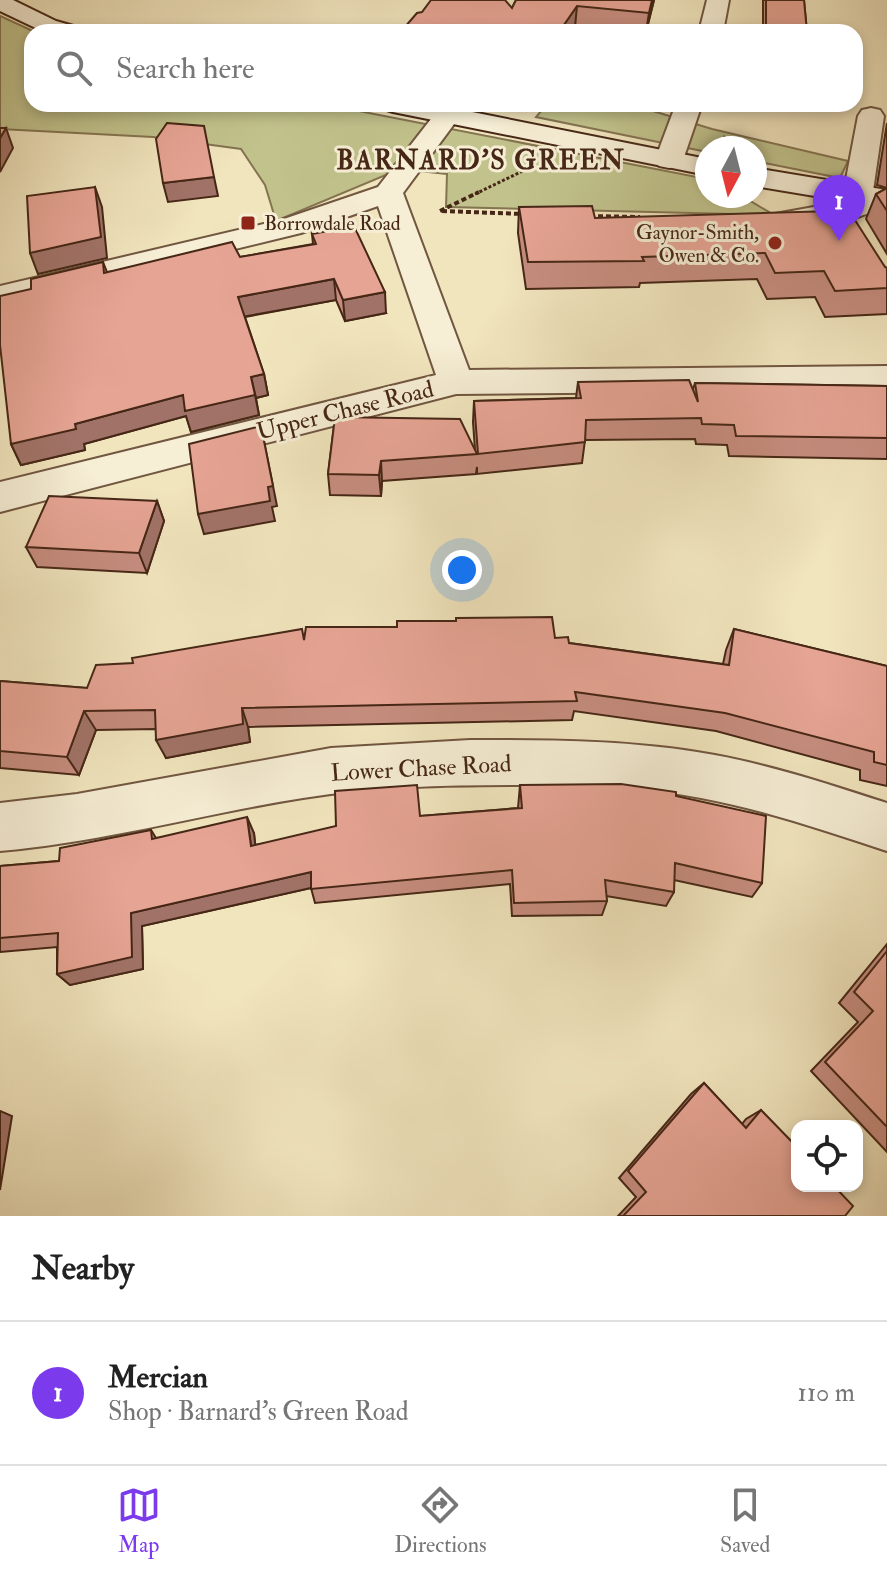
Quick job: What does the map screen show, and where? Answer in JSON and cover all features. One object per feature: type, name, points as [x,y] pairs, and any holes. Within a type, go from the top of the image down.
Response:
[{"type":"street","points":[[713,24],[718,0]]},
{"type":"street","points":[[0,2],[44,24]]},
{"type":"street","points":[[429,112],[695,165]]},
{"type":"street","points":[[669,160],[686,112]]},
{"type":"street","points":[[0,296],[290,227],[388,193],[447,116]]},
{"type":"street","points":[[866,208],[871,116]]},
{"type":"street","points":[[767,180],[866,208]]},
{"type":"street","name":"Upper Chase Road","points":[[388,193],[456,382]]},
{"type":"street","points":[[786,220],[866,208]]},
{"type":"street","name":"Upper Chase Road","points":[[0,497],[456,382],[887,378]]},
{"type":"street","name":"Lower Chase Road","points":[[0,827],[34,825],[171,803],[304,775],[445,762],[619,764],[702,775],[803,799],[887,827]]},
{"type":"path","points":[[388,193],[440,211],[533,214]]},
{"type":"path","points":[[579,215],[641,217]]},
{"type":"green space","points":[[0,16],[24,27],[24,112],[364,112],[695,177],[695,208],[762,208],[774,215],[446,207],[447,174],[400,169],[276,221],[265,185],[241,149],[153,137],[0,129]]},
{"type":"green space","points":[[540,112],[656,112],[742,136],[695,136],[695,150],[536,117]]},
{"type":"green space","points":[[767,142],[848,161],[840,178],[767,163]]},
{"type":"building","points":[[431,0],[505,0],[512,8],[516,0],[652,0],[649,13],[577,6],[565,24],[407,24],[417,13],[422,12]]},
{"type":"building","points":[[766,0],[804,0],[806,24],[766,24]]},
{"type":"building","points":[[167,123],[204,126],[214,177],[163,183],[156,139]]},
{"type":"building","points":[[95,187],[101,237],[30,253],[27,196]]},
{"type":"building","points":[[887,188],[887,211],[876,194]]},
{"type":"building","points":[[592,206],[595,218],[834,211],[835,217],[853,217],[887,268],[887,288],[835,291],[824,271],[775,273],[765,253],[642,257],[644,261],[528,262],[519,207]]},
{"type":"building","points":[[354,226],[385,292],[343,300],[334,279],[238,297],[264,374],[251,377],[255,395],[185,411],[183,395],[75,424],[76,429],[11,444],[0,345],[0,296],[31,289],[31,279],[103,262],[104,273],[232,242],[240,257],[316,244],[312,234]]},
{"type":"building","points":[[689,380],[698,402],[695,383],[887,386],[887,438],[736,436],[734,425],[702,424],[701,418],[586,420],[585,442],[478,454],[474,401],[581,398],[578,382]]},
{"type":"building","points":[[335,417],[460,419],[477,454],[381,461],[379,475],[328,474]]},
{"type":"building","points":[[261,426],[273,486],[268,487],[270,501],[198,514],[189,444]]},
{"type":"building","points":[[49,496],[157,501],[139,553],[26,547]]},
{"type":"building","points":[[552,617],[555,638],[568,637],[569,643],[729,665],[734,629],[887,666],[887,765],[874,762],[874,752],[725,713],[575,692],[577,701],[242,708],[243,724],[156,740],[155,710],[84,711],[67,757],[0,751],[0,681],[87,688],[96,665],[133,663],[132,658],[302,629],[304,640],[306,627],[397,627],[397,621]]},
{"type":"building","points":[[621,784],[676,792],[676,796],[766,816],[762,883],[675,863],[674,892],[605,880],[607,901],[514,903],[512,870],[311,889],[311,872],[131,913],[132,957],[57,974],[58,933],[0,938],[0,866],[59,861],[60,848],[151,830],[152,839],[247,817],[251,846],[336,826],[335,791],[417,785],[420,816],[522,808],[520,785]]},
{"type":"building","points":[[887,951],[887,1127],[825,1062],[873,1011],[854,992]]},
{"type":"building","points":[[704,1083],[746,1128],[761,1110],[791,1141],[791,1192],[840,1192],[853,1206],[845,1216],[623,1216],[646,1192],[628,1171]]},
{"type":"place","name":"Borrowdale Road","points":[[248,223]]},
{"type":"place","name":"Mercian","points":[[839,241]]},
{"type":"place","name":"Gaynor-Smith, Owen & Co.","points":[[775,243]]},
{"type":"district","name":"BARNARD'S GREEN","points":[[481,160]]}]
